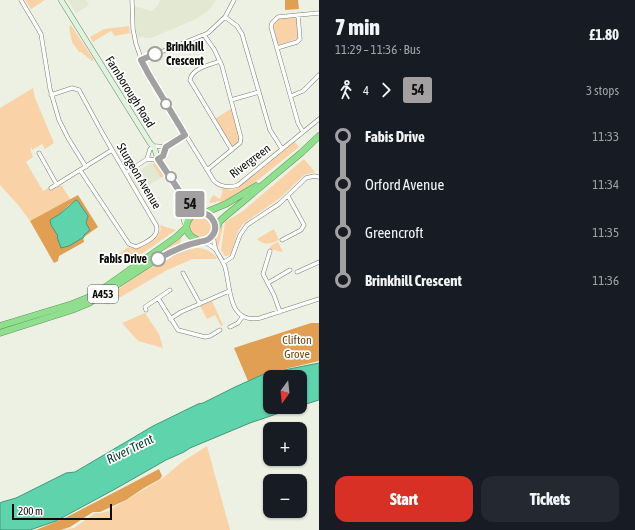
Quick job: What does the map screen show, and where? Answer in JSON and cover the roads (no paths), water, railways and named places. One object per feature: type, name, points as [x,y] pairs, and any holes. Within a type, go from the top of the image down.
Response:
[{"type":"highway","points":[[271,177],[226,204],[192,216],[186,226],[191,237],[202,241],[207,240],[214,233],[220,221],[319,136]]},
{"type":"highway","points":[[202,212],[214,220],[214,233]]},
{"type":"highway","name":"A453","points":[[0,326],[87,298],[104,288],[175,238],[186,226]]},
{"type":"highway","name":"A453","points":[[0,333],[72,310],[89,303],[152,262],[202,241]]},
{"type":"street","points":[[21,0],[41,34],[51,95],[65,133],[86,167]]},
{"type":"street","name":"Farnborough Road","points":[[60,0],[154,147],[158,159],[182,195],[187,207],[184,220],[186,226]]},
{"type":"street","name":"Rivergreen","points":[[132,0],[133,29],[141,60],[185,135],[218,185],[238,185],[319,118]]},
{"type":"street","points":[[141,60],[204,35],[225,17],[234,0]]},
{"type":"street","points":[[303,132],[298,123],[271,27],[272,23],[278,17],[319,13]]},
{"type":"street","points":[[277,48],[297,42],[300,39],[298,15]]},
{"type":"street","points":[[225,17],[237,26],[242,34],[270,130],[282,149]]},
{"type":"street","points":[[204,35],[220,61],[241,138],[240,143],[207,170]]},
{"type":"street","points":[[220,61],[195,71],[190,80],[232,150]]},
{"type":"street","points":[[291,96],[303,91],[319,75]]},
{"type":"street","name":"Sturgeon Avenue","points":[[51,95],[72,88],[79,90],[158,229],[156,234],[136,247],[129,244],[80,170]]},
{"type":"street","points":[[231,100],[259,92]]},
{"type":"street","points":[[126,173],[147,159],[150,149],[156,146],[166,147],[185,135]]},
{"type":"street","points":[[147,159],[156,160],[163,156],[166,147]]},
{"type":"street","points":[[51,188],[112,150]]},
{"type":"street","points":[[39,152],[57,185]]},
{"type":"street","points":[[223,263],[232,257],[240,235],[247,225],[279,204],[306,178],[311,176],[319,177]]},
{"type":"street","name":"Farnborough Road","points":[[182,195],[202,212]]},
{"type":"street","points":[[285,240],[301,230],[304,225],[288,196]]},
{"type":"street","points":[[214,233],[216,249],[223,263],[229,291],[236,309],[243,316],[257,318],[319,299]]},
{"type":"street","points":[[202,241],[216,249]]},
{"type":"street","points":[[270,251],[270,258],[263,274],[276,298],[280,312]]},
{"type":"street","points":[[300,272],[319,262]]},
{"type":"street","points":[[268,283],[286,275],[290,270]]},
{"type":"street","points":[[185,275],[200,304]]},
{"type":"street","points":[[146,310],[145,307],[167,294],[170,290]]},
{"type":"street","points":[[170,319],[229,291]]},
{"type":"street","points":[[158,298],[175,328],[180,331],[205,337],[218,333]]},
{"type":"street","points":[[232,325],[240,322],[243,316]]},
{"type":"water","points":[[76,200],[88,216],[86,223],[90,230],[84,235],[84,237],[69,246],[61,248],[57,237],[58,236],[51,225],[50,220],[60,214]]},
{"type":"water","points":[[319,363],[319,400],[307,404],[307,370],[284,370]]},
{"type":"water","name":"River Trent","points":[[263,374],[263,414],[276,414],[250,423],[190,448],[56,521],[30,530],[0,530],[0,503],[16,498],[66,473],[75,472],[153,426]]},
{"type":"place","name":"Brinkhill Crescent","points":[[155,54]]},
{"type":"place","name":"Fabis Drive","points":[[158,259]]},
{"type":"park label","name":"Clifton Grove","points":[[297,347]]}]
